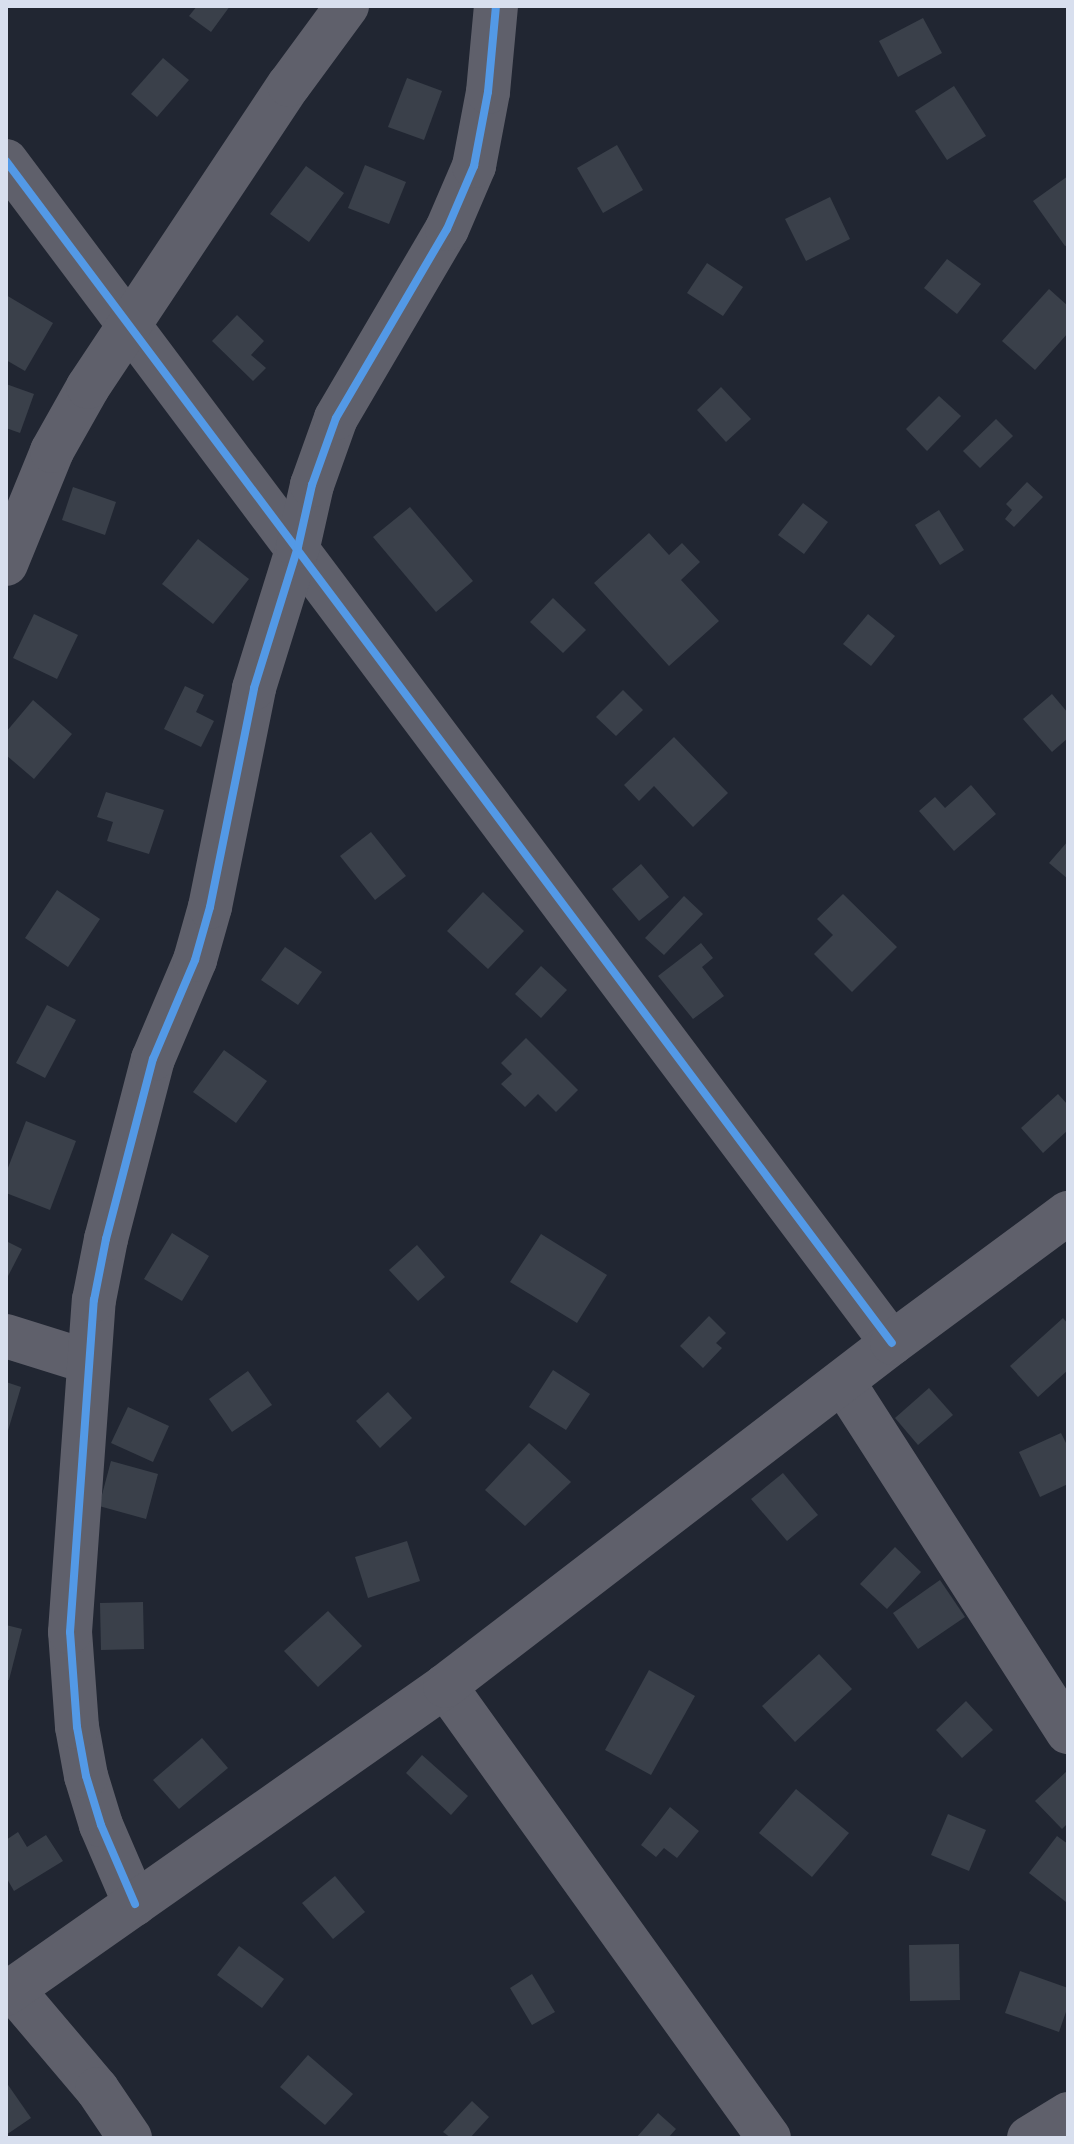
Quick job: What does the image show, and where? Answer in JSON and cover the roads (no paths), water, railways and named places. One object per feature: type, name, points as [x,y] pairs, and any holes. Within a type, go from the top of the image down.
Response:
[{"type":"street","points":[[6,564],[52,451],[88,387],[289,85],[347,6]]},
{"type":"street","points":[[135,1904],[101,1825],[86,1776],[77,1727],[70,1632],[94,1300],[119,1180],[153,1059],[195,960],[210,907],[254,688],[298,547],[312,485],[336,418],[447,229],[474,166],[488,92],[496,6]]},
{"type":"street","points":[[6,161],[892,1343]]},
{"type":"street","points":[[130,2138],[97,2089],[9,1992],[445,1686],[892,1343],[1068,1213]]},
{"type":"street","points":[[6,1336],[89,1362]]},
{"type":"street","points":[[843,1382],[1068,1732]]},
{"type":"street","points":[[445,1686],[769,2138]]},
{"type":"street","points":[[1029,2138],[1068,2114]]}]
